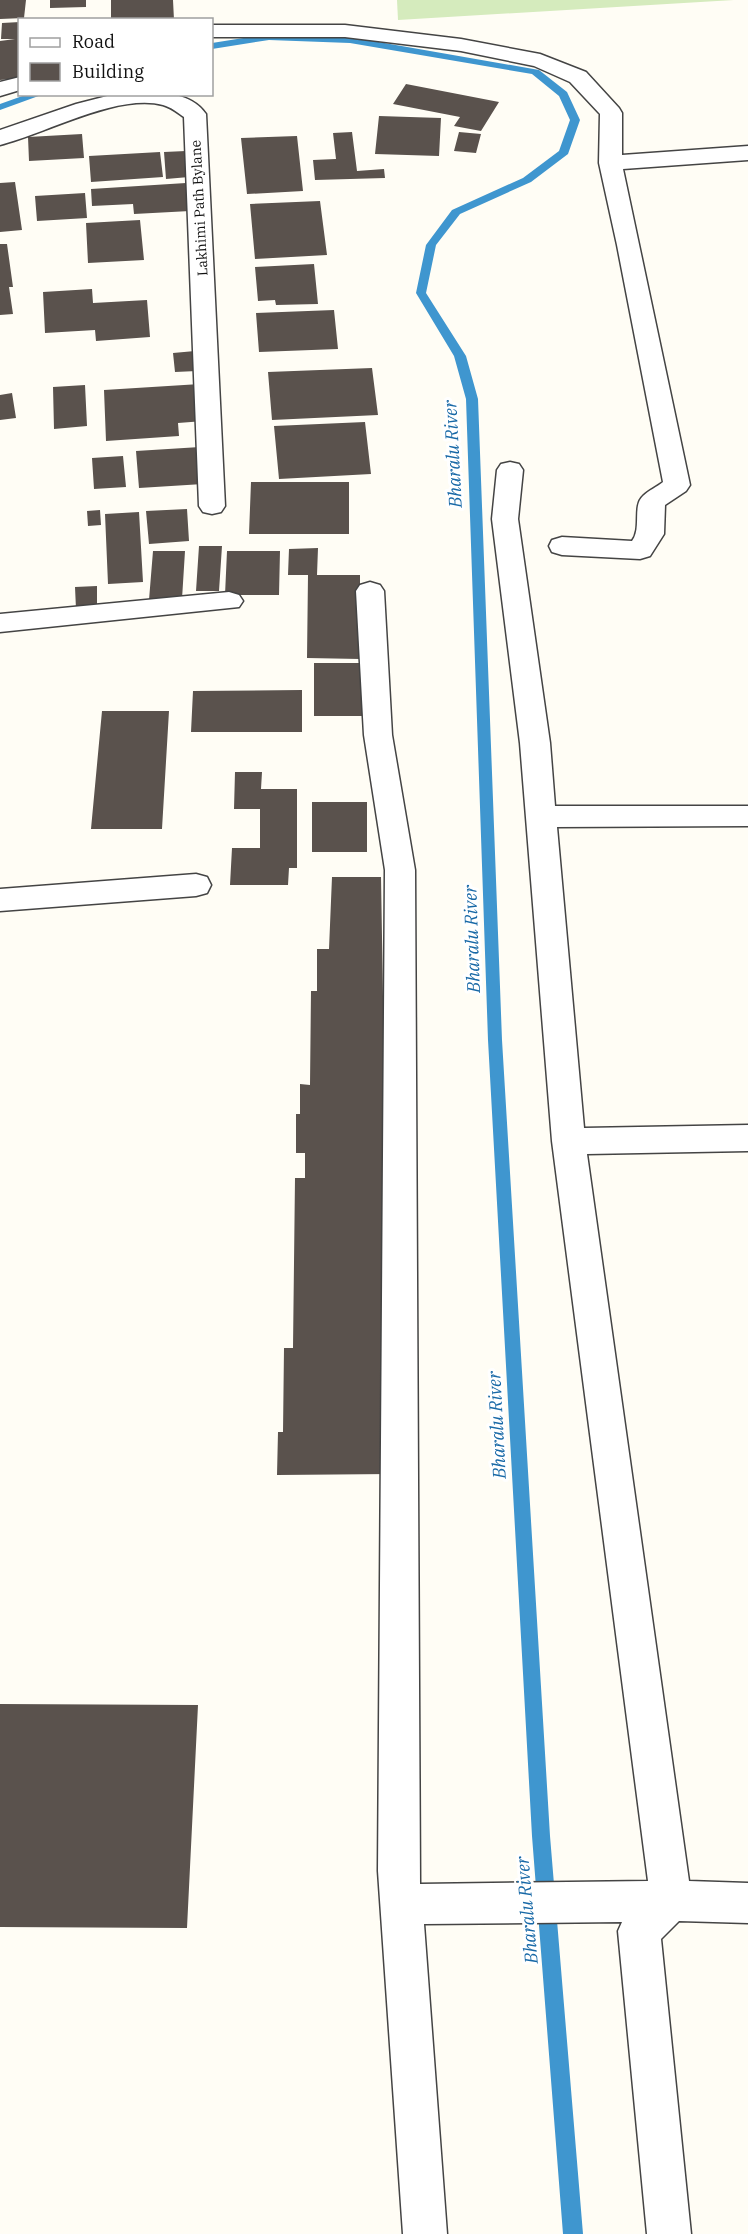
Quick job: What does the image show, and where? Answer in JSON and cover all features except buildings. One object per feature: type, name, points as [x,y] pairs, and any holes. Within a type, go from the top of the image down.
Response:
[{"type":"street","points":[[213,31],[345,31],[461,45],[540,61],[578,77],[611,114],[610,163],[629,245],[677,485],[652,502],[651,534],[640,550],[562,546]]},
{"type":"street","points":[[0,89],[18,84]]},
{"type":"street","name":"Lakhimi Path Bylane","points":[[0,138],[127,98],[165,99],[183,105],[195,114],[212,506]]},
{"type":"street","points":[[610,163],[748,153]]},
{"type":"street","points":[[510,470],[506,519],[535,743],[569,1141],[671,1901]]},
{"type":"street","points":[[370,591],[378,735],[400,870],[399,1871],[425,2234]]},
{"type":"street","points":[[0,623],[229,601]]},
{"type":"street","points":[[541,817],[748,816]]},
{"type":"street","points":[[0,900],[196,885]]},
{"type":"street","points":[[569,1141],[748,1138]]},
{"type":"street","points":[[402,1904],[671,1901],[748,1903]]},
{"type":"street","points":[[669,2234],[639,1931],[671,1901]]},
{"type":"green space","points":[[397,0],[734,0],[398,20]]},
{"type":"waterway","name":"Bharalu River","points":[[213,46],[269,37],[350,40],[535,72],[563,94],[575,120],[564,152],[527,180],[456,212],[431,245],[421,293],[460,356],[472,399],[495,1040],[541,1836],[573,2234]]},
{"type":"waterway","name":"Bharalu River","points":[[0,107],[33,96]]}]
